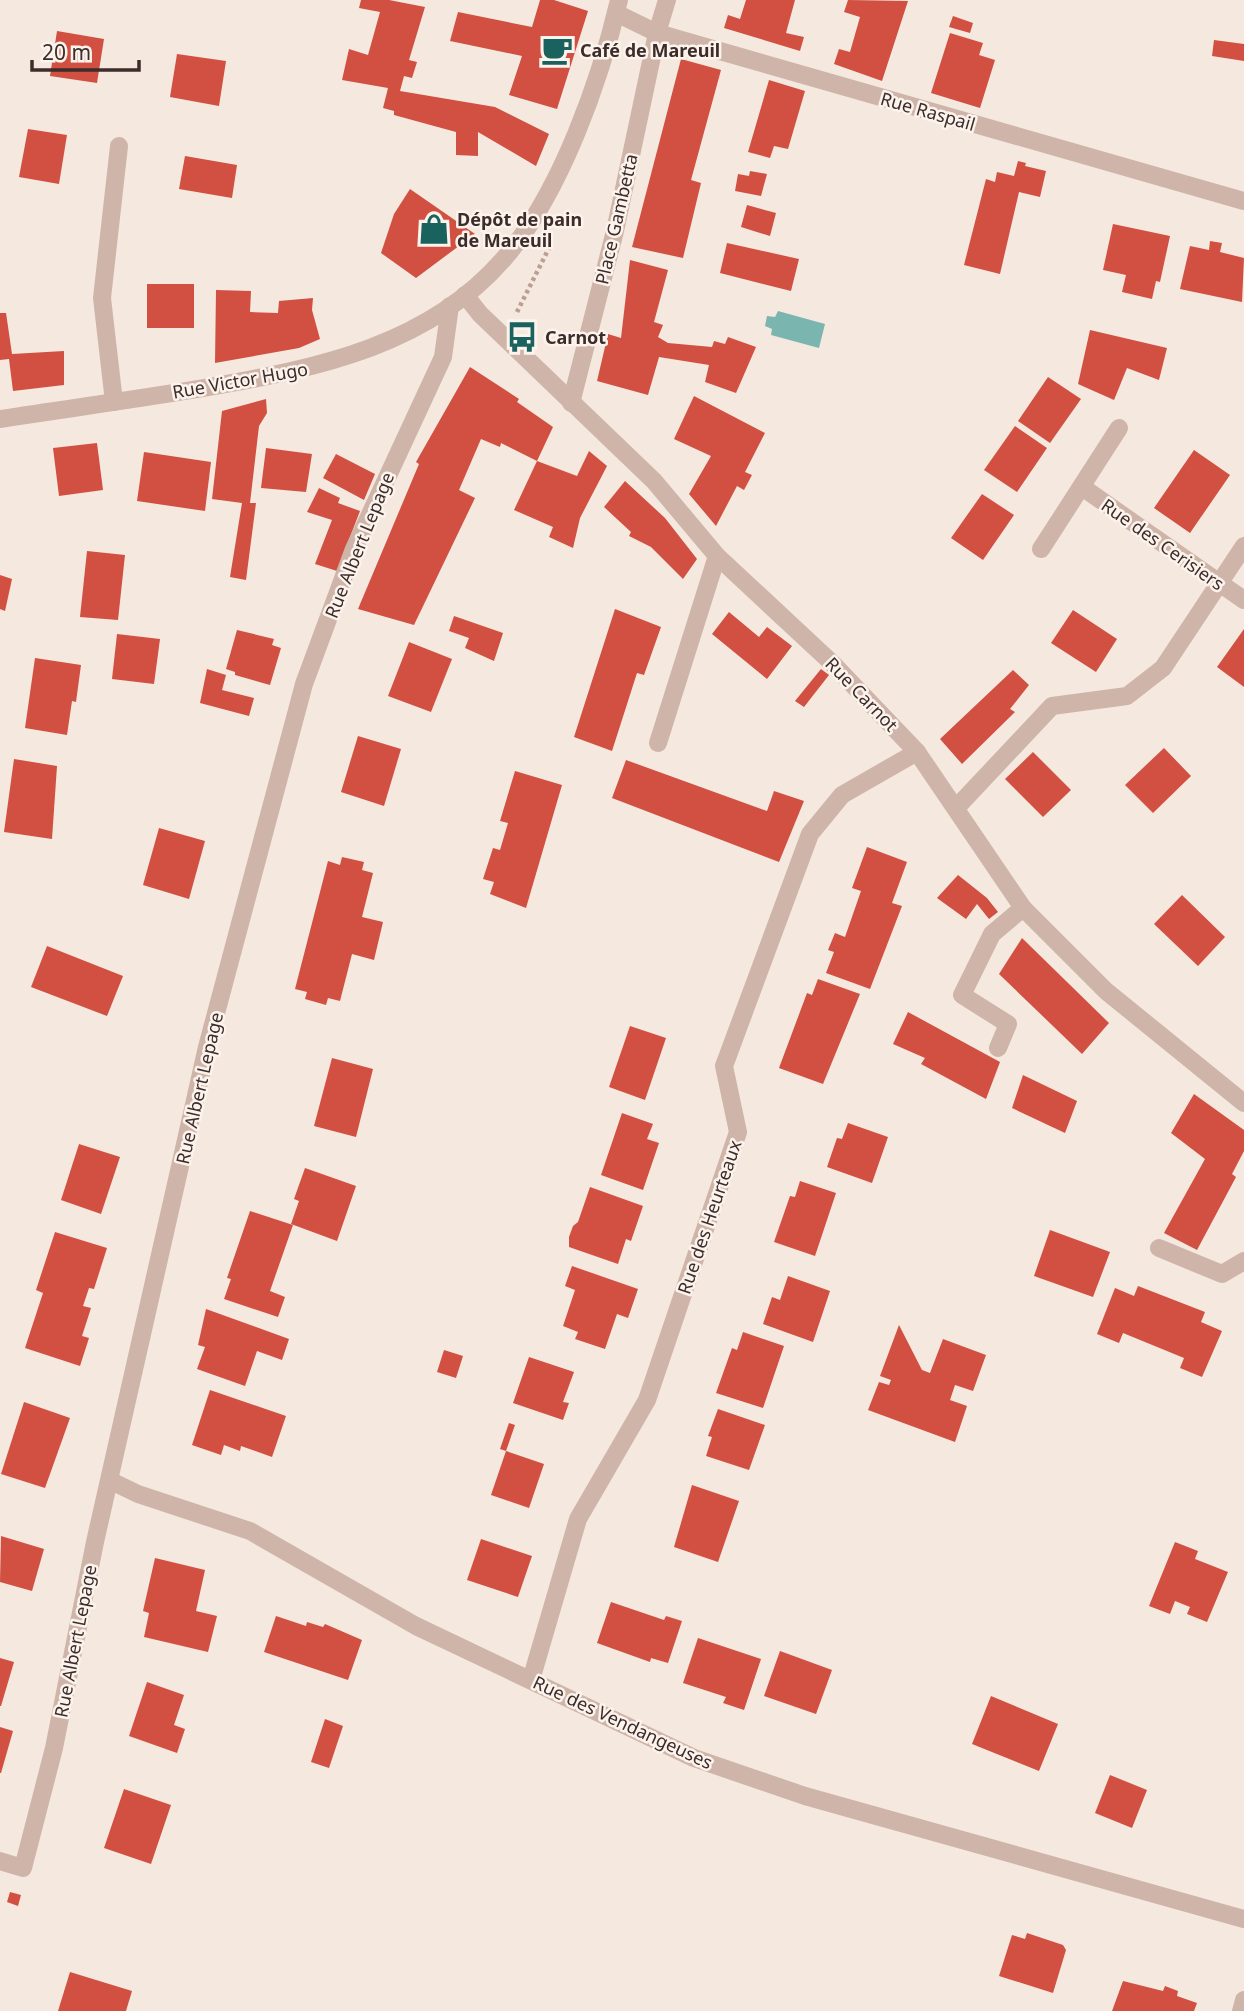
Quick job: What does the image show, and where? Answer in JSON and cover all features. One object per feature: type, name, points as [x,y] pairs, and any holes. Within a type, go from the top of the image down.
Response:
[{"type":"street","name":"Place Gambetta","points":[[570,403],[615,231],[657,33],[667,0]]},
{"type":"street","name":"Rue Raspail","points":[[618,6],[657,33],[1244,201]]},
{"type":"street","points":[[465,295],[507,256],[537,212],[573,143],[618,6]]},
{"type":"street","points":[[114,402],[102,298],[119,146]]},
{"type":"street","name":"Rue Victor Hugo","points":[[0,419],[304,370],[369,350],[409,332],[465,295]]},
{"type":"street","name":"Rue Carnot","points":[[465,295],[480,314],[570,403],[654,481],[717,555],[833,664],[917,752],[957,807],[1023,908],[1106,991],[1244,1103]]},
{"type":"street","name":"Rue Albert Lepage","points":[[0,1861],[23,1868],[54,1748],[207,1047],[304,684],[354,549],[443,357],[450,306]]},
{"type":"street","points":[[1041,549],[1119,428]]},
{"type":"street","name":"Rue des Cerisiers","points":[[1082,487],[1244,600]]},
{"type":"street","points":[[957,807],[1052,706],[1126,696],[1163,668],[1244,546]]},
{"type":"street","points":[[658,743],[717,555]]},
{"type":"street","name":"Rue des Heurteaux","points":[[531,1680],[578,1519],[647,1400],[738,1132],[724,1066],[810,834],[842,795],[917,752]]},
{"type":"street","points":[[998,1048],[1008,1024],[962,995],[992,934],[1023,908]]},
{"type":"street","points":[[1159,1248],[1222,1274],[1244,1261]]},
{"type":"street","name":"Rue des Vendangeuses","points":[[111,1481],[138,1494],[250,1531],[416,1626],[694,1758],[805,1796],[1244,1919]]},
{"type":"street","points":[[1241,2011],[1244,2000]]},
{"type":"water","points":[[778,311],[825,324],[819,348],[771,335],[772,329],[765,326],[767,316],[775,317]]},
{"type":"building","points":[[361,0],[389,0],[425,7],[409,60],[417,62],[412,78],[404,76],[400,91],[495,107],[549,134],[536,166],[478,132],[478,156],[456,155],[456,132],[394,115],[394,111],[383,108],[388,88],[342,80],[349,49],[368,55],[380,12],[359,8]]},
{"type":"building","points":[[540,0],[554,0],[588,11],[557,109],[509,95],[522,56],[450,41],[458,12],[532,27]]},
{"type":"building","points":[[746,0],[795,0],[786,33],[804,37],[800,51],[724,28],[728,15],[740,19]]},
{"type":"building","points":[[848,0],[908,1],[882,81],[834,64],[839,49],[850,52],[860,17],[844,12]]},
{"type":"building","points":[[953,16],[973,23],[970,33],[949,27]]},
{"type":"building","points":[[57,31],[104,39],[97,83],[50,76]]},
{"type":"building","points":[[950,33],[983,43],[979,55],[995,60],[980,108],[931,93]]},
{"type":"building","points":[[1214,40],[1244,44],[1244,61],[1212,56]]},
{"type":"building","points":[[177,54],[226,61],[219,106],[170,97]]},
{"type":"building","points":[[681,59],[721,70],[691,180],[701,183],[683,258],[632,247]]},
{"type":"building","points":[[769,80],[805,91],[788,149],[774,146],[770,158],[748,152]]},
{"type":"building","points":[[28,129],[67,135],[59,184],[19,177]]},
{"type":"building","points":[[185,156],[237,165],[232,198],[179,189]]},
{"type":"building","points":[[1018,161],[1026,163],[1025,166],[1046,171],[1040,197],[1019,192],[1000,274],[964,265],[986,179],[995,182],[997,172],[1014,176]]},
{"type":"building","points":[[750,171],[767,174],[761,196],[735,191],[738,174],[749,176]]},
{"type":"building","name":"Dépôt de pain de Mareuil","points":[[410,189],[475,234],[416,278],[381,253],[394,214]]},
{"type":"building","points":[[747,205],[776,213],[770,236],[741,227]]},
{"type":"building","points":[[1113,224],[1170,236],[1160,282],[1156,281],[1152,299],[1122,292],[1126,275],[1103,270]]},
{"type":"building","points":[[1210,241],[1222,243],[1220,252],[1244,258],[1242,302],[1180,289],[1190,246],[1209,250]]},
{"type":"building","points":[[727,243],[799,259],[791,291],[720,273]]},
{"type":"building","points":[[630,260],[668,270],[654,322],[663,325],[658,337],[668,343],[712,347],[714,341],[725,344],[728,337],[756,347],[736,393],[705,382],[709,365],[659,357],[648,395],[597,381],[608,334],[621,338]]},
{"type":"building","points":[[147,284],[194,284],[194,328],[147,328]]},
{"type":"building","points":[[216,290],[251,291],[250,312],[278,313],[279,301],[313,298],[312,310],[320,339],[299,348],[215,363]]},
{"type":"building","points":[[0,313],[6,313],[12,354],[64,351],[64,385],[13,391],[9,359],[0,360]]},
{"type":"building","points":[[1090,330],[1167,348],[1159,380],[1127,368],[1114,400],[1078,384]]},
{"type":"building","points":[[470,367],[519,399],[517,402],[553,427],[537,461],[501,443],[500,447],[481,439],[459,490],[475,498],[414,625],[358,609],[419,464],[416,462]]},
{"type":"building","points":[[1048,377],[1081,399],[1050,443],[1018,421]]},
{"type":"building","points":[[694,396],[765,433],[745,472],[752,475],[744,490],[737,486],[716,526],[689,494],[711,456],[674,439]]},
{"type":"building","points":[[266,399],[267,413],[259,426],[250,503],[256,503],[246,580],[230,577],[242,503],[212,499],[222,411]]},
{"type":"building","points":[[1015,426],[1047,448],[1017,492],[984,470]]},
{"type":"building","points":[[97,443],[103,490],[59,496],[53,448]]},
{"type":"building","points":[[266,448],[312,454],[306,492],[261,488]]},
{"type":"building","points":[[1194,450],[1230,475],[1190,533],[1154,508]]},
{"type":"building","points":[[589,451],[607,466],[580,518],[573,548],[549,537],[553,527],[514,510],[537,461],[577,476]]},
{"type":"building","points":[[144,452],[211,462],[205,511],[137,501]]},
{"type":"building","points":[[336,454],[375,474],[364,500],[323,478]]},
{"type":"building","points":[[625,481],[665,518],[697,559],[683,579],[651,547],[629,536],[631,532],[604,507]]},
{"type":"building","points":[[319,488],[340,498],[338,503],[360,511],[337,571],[315,564],[332,520],[307,512]]},
{"type":"building","points":[[982,494],[1014,515],[983,560],[951,538]]},
{"type":"building","points":[[87,551],[125,555],[118,620],[80,617]]},
{"type":"building","points":[[0,575],[12,579],[5,611],[0,609]]},
{"type":"building","points":[[615,609],[661,627],[644,675],[637,673],[612,751],[574,737]]},
{"type":"building","points":[[1073,610],[1117,639],[1096,672],[1051,643]]},
{"type":"building","points":[[729,612],[759,637],[767,627],[792,646],[767,679],[712,634]]},
{"type":"building","points":[[454,616],[503,633],[494,661],[465,648],[469,638],[449,631]]},
{"type":"building","points":[[1244,629],[1244,687],[1217,667]]},
{"type":"building","points":[[237,630],[274,639],[272,645],[281,648],[270,685],[235,675],[235,672],[226,669]]},
{"type":"building","points":[[117,634],[160,639],[154,684],[112,679]]},
{"type":"building","points":[[409,642],[452,659],[431,712],[388,696]]},
{"type":"building","points":[[35,658],[81,665],[76,702],[72,701],[67,735],[25,728]]},
{"type":"building","points":[[207,669],[226,675],[222,690],[254,698],[249,716],[200,703]]},
{"type":"building","points":[[821,669],[829,675],[804,707],[795,701]]},
{"type":"building","points":[[1013,670],[1029,685],[1010,709],[1015,712],[962,764],[940,739]]},
{"type":"building","points":[[358,736],[401,749],[384,806],[341,792]]},
{"type":"building","points":[[1164,748],[1191,776],[1153,813],[1125,785]]},
{"type":"building","points":[[1033,752],[1071,790],[1043,817],[1005,779]]},
{"type":"building","points":[[14,759],[57,766],[52,839],[4,832]]},
{"type":"building","points":[[626,760],[767,811],[774,791],[804,801],[779,862],[612,798]]},
{"type":"building","points":[[515,771],[562,785],[526,908],[490,894],[494,882],[483,879],[493,848],[500,850],[508,823],[500,821]]},
{"type":"building","points":[[159,828],[205,841],[189,899],[143,885]]},
{"type":"building","points":[[867,847],[907,862],[892,903],[902,906],[870,989],[826,973],[834,952],[828,950],[835,933],[845,937],[861,891],[852,888]]},
{"type":"building","points":[[342,857],[364,862],[362,870],[373,873],[362,917],[383,922],[374,960],[352,954],[340,1001],[328,998],[326,1005],[305,999],[307,992],[295,989],[328,861],[340,865]]},
{"type":"building","points":[[958,875],[987,898],[998,912],[989,919],[977,904],[966,919],[937,898]]},
{"type":"building","points":[[1182,895],[1225,937],[1198,966],[1154,924]]},
{"type":"building","points":[[1022,938],[1109,1023],[1082,1054],[999,974]]},
{"type":"building","points":[[47,946],[123,976],[107,1016],[31,987]]},
{"type":"building","points":[[818,979],[860,994],[823,1084],[779,1068],[807,993],[812,995]]},
{"type":"building","points":[[908,1012],[1000,1062],[986,1099],[921,1064],[925,1058],[893,1044]]},
{"type":"building","points":[[630,1026],[666,1038],[645,1100],[609,1087]]},
{"type":"building","points":[[332,1058],[373,1069],[356,1137],[314,1126]]},
{"type":"building","points":[[1023,1075],[1077,1101],[1065,1133],[1012,1108]]},
{"type":"building","points":[[1194,1094],[1244,1130],[1244,1151],[1232,1174],[1236,1177],[1197,1250],[1164,1233],[1205,1159],[1171,1133]]},
{"type":"building","points":[[622,1113],[653,1124],[647,1139],[659,1143],[643,1190],[601,1175]]},
{"type":"building","points":[[848,1123],[888,1137],[872,1183],[827,1167],[837,1138],[842,1139]]},
{"type":"building","points":[[79,1144],[120,1157],[101,1214],[61,1200]]},
{"type":"building","points":[[305,1168],[356,1186],[337,1241],[291,1224],[299,1201],[294,1199]]},
{"type":"building","points":[[800,1181],[836,1193],[815,1256],[774,1242],[790,1196],[795,1197]]},
{"type":"building","points":[[590,1187],[643,1206],[631,1241],[626,1239],[618,1264],[569,1247],[569,1237],[573,1226],[578,1222]]},
{"type":"building","points":[[250,1211],[293,1225],[270,1291],[285,1297],[278,1317],[224,1299],[231,1279],[227,1278]]},
{"type":"building","points":[[1050,1230],[1110,1252],[1093,1297],[1034,1276]]},
{"type":"building","points":[[55,1232],[107,1248],[94,1289],[89,1288],[83,1306],[91,1308],[82,1336],[89,1338],[80,1366],[25,1348],[43,1293],[36,1290]]},
{"type":"building","points":[[572,1266],[638,1289],[628,1318],[617,1314],[605,1349],[575,1339],[578,1332],[563,1326],[575,1290],[565,1286]]},
{"type":"building","points":[[788,1276],[830,1291],[813,1342],[763,1324],[772,1297],[780,1300]]},
{"type":"building","points":[[1138,1286],[1205,1312],[1201,1322],[1222,1331],[1202,1377],[1180,1368],[1184,1358],[1123,1333],[1119,1343],[1097,1334],[1115,1288],[1134,1296]]},
{"type":"building","points":[[206,1309],[289,1339],[282,1360],[257,1351],[245,1386],[197,1369],[205,1347],[198,1345]]},
{"type":"building","points":[[899,1325],[922,1370],[930,1373],[943,1339],[986,1355],[973,1391],[955,1385],[950,1400],[967,1406],[955,1442],[868,1410],[879,1382],[889,1385],[891,1380],[880,1376]]},
{"type":"building","points":[[743,1332],[784,1346],[763,1408],[716,1393],[732,1348],[737,1350]]},
{"type":"building","points":[[444,1350],[463,1356],[456,1378],[437,1372]]},
{"type":"building","points":[[529,1357],[574,1372],[563,1402],[569,1403],[563,1420],[513,1403]]},
{"type":"building","points":[[210,1390],[286,1416],[272,1457],[241,1446],[240,1451],[224,1445],[221,1455],[192,1445]]},
{"type":"building","points":[[24,1402],[70,1418],[45,1488],[1,1474]]},
{"type":"building","points":[[718,1409],[765,1425],[749,1470],[706,1456],[712,1437],[708,1436]]},
{"type":"building","points":[[509,1423],[515,1425],[506,1451],[500,1449]]},
{"type":"building","points":[[506,1451],[544,1464],[529,1508],[491,1495]]},
{"type":"building","points":[[692,1485],[739,1501],[718,1562],[674,1547]]},
{"type":"building","points":[[1,1536],[44,1549],[32,1591],[0,1582]]},
{"type":"building","points":[[481,1539],[532,1556],[518,1597],[467,1580]]},
{"type":"building","points":[[1175,1542],[1198,1551],[1195,1559],[1228,1572],[1207,1622],[1187,1614],[1190,1607],[1175,1601],[1170,1614],[1149,1606]]},
{"type":"building","points":[[155,1558],[205,1570],[196,1611],[217,1616],[208,1652],[144,1637],[149,1613],[143,1611]]},
{"type":"building","points":[[611,1602],[664,1620],[666,1616],[682,1621],[668,1663],[651,1658],[650,1662],[597,1643]]},
{"type":"building","points":[[276,1616],[306,1626],[307,1622],[323,1627],[325,1624],[362,1640],[348,1680],[264,1652]]},
{"type":"building","points":[[698,1638],[761,1659],[744,1710],[723,1703],[726,1697],[683,1683]]},
{"type":"building","points":[[780,1651],[832,1670],[816,1714],[764,1696]]},
{"type":"building","points":[[0,1658],[14,1662],[1,1706],[0,1706]]},
{"type":"building","points":[[147,1682],[184,1695],[174,1725],[185,1729],[177,1753],[129,1736]]},
{"type":"building","points":[[991,1696],[1058,1724],[1039,1771],[972,1744]]},
{"type":"building","points":[[325,1719],[343,1726],[329,1768],[311,1762]]},
{"type":"building","points":[[0,1727],[13,1731],[1,1773],[0,1773]]},
{"type":"building","points":[[1110,1775],[1147,1790],[1132,1828],[1095,1813]]},
{"type":"building","points":[[124,1789],[171,1805],[151,1864],[104,1848]]},
{"type":"building","points":[[10,1892],[21,1895],[18,1906],[7,1902]]},
{"type":"building","points":[[1027,1933],[1063,1945],[1066,1950],[1053,1993],[999,1976],[1012,1935],[1025,1939]]},
{"type":"building","points":[[70,1972],[132,1991],[126,2011],[58,2011]]},
{"type":"building","points":[[1123,1981],[1163,1991],[1165,1986],[1178,1991],[1177,1996],[1197,2003],[1194,2011],[1112,2011]]},
{"type":"place","name":"Café de Mareuil","points":[[557,50]]},
{"type":"place","name":"Dépôt de pain de Mareuil","points":[[434,229]]},
{"type":"place","name":"Carnot","points":[[522,337]]}]
